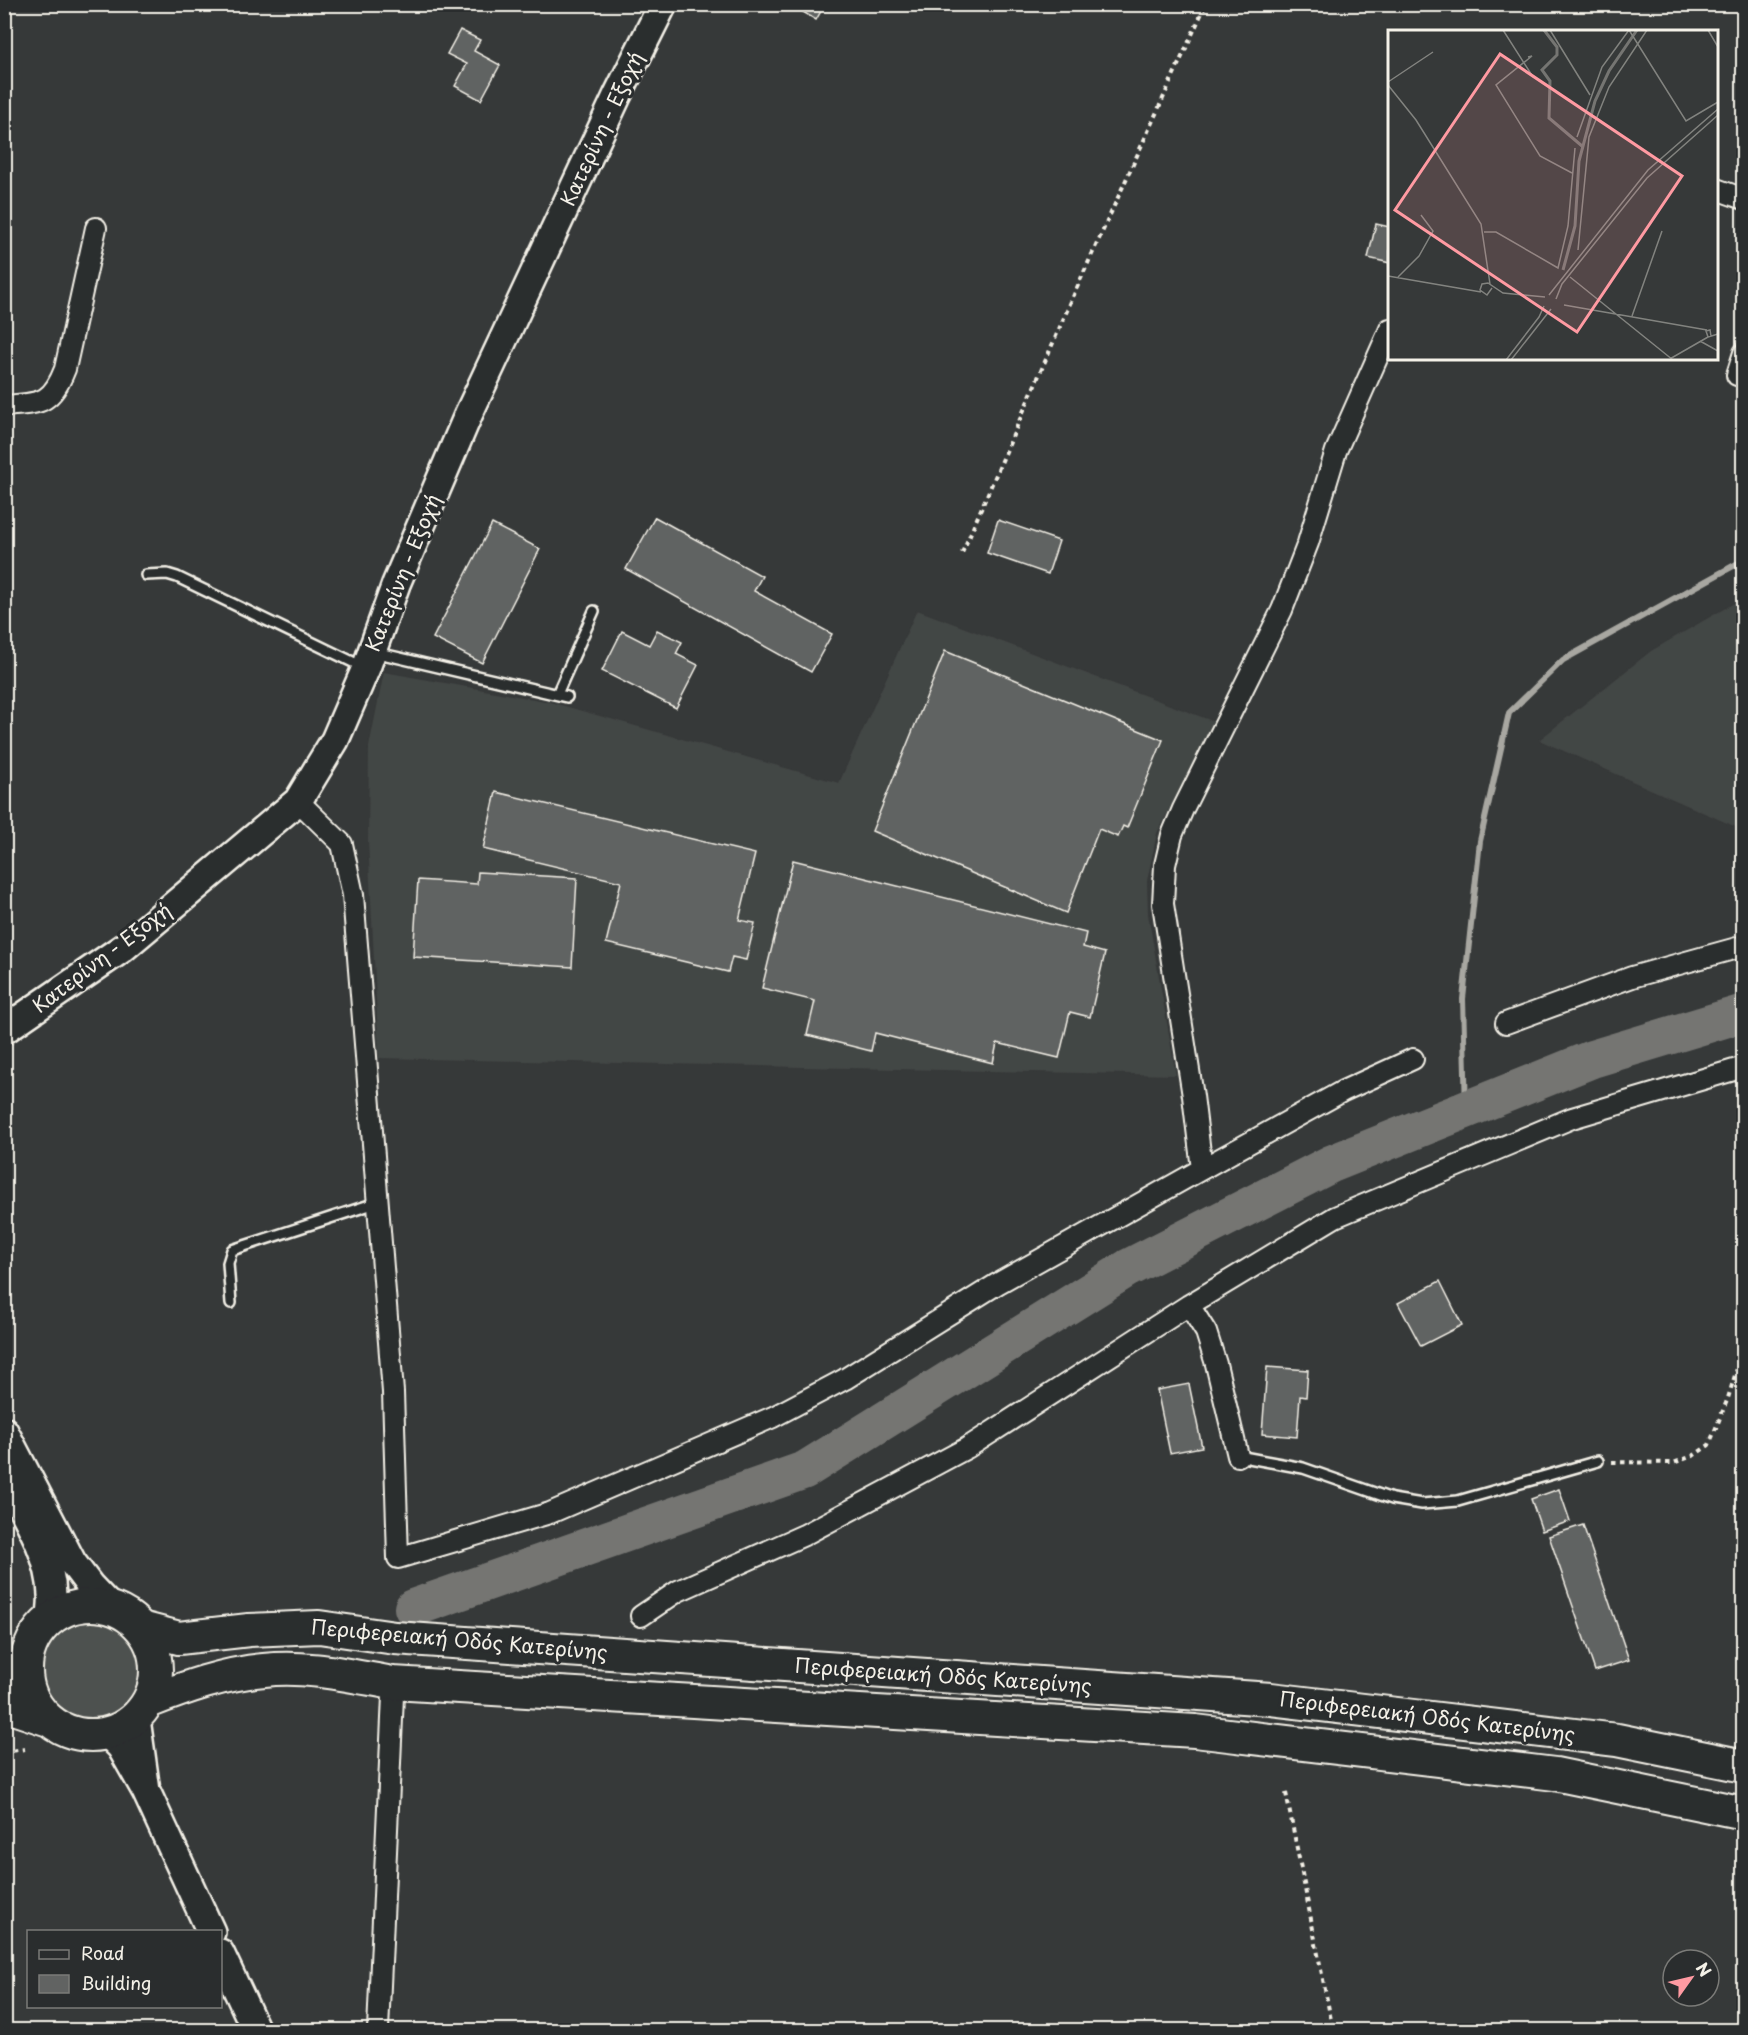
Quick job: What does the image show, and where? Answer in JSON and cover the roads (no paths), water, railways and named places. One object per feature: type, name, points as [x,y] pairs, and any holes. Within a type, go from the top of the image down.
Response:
[{"type":"main road","name":"Κατερίνη - Εξοχή","points":[[4,1030],[123,948],[298,801],[335,740],[369,660],[396,584],[469,413],[618,94],[663,4]]},
{"type":"main road","points":[[4,1431],[72,1562],[111,1608]]},
{"type":"main road","points":[[4,1474],[43,1555],[52,1594],[51,1618]]},
{"type":"main road","points":[[80,1605],[100,1605],[111,1608],[129,1617],[150,1641],[156,1661],[156,1682],[142,1710],[127,1725],[98,1736],[77,1734],[57,1726],[35,1704],[28,1685],[26,1663],[37,1634],[51,1618],[80,1605]]},
{"type":"main road","name":"Περιφερειακή Οδός Κατερίνης","points":[[141,1628],[179,1638],[249,1630],[319,1627],[407,1639],[1271,1699],[1617,1740],[1743,1766]]},
{"type":"main road","points":[[4,1660],[32,1643]]},
{"type":"main road","name":"Περιφερειακή Οδός Κατερίνης","points":[[142,1710],[186,1687],[239,1673],[266,1669],[297,1669],[393,1683],[1195,1731],[1556,1774],[1743,1813]]},
{"type":"main road","points":[[4,1705],[49,1720]]},
{"type":"main road","points":[[142,1710],[146,1791]]},
{"type":"main road","points":[[108,1734],[121,1747],[146,1791],[210,1930]]},
{"type":"main road","points":[[222,1957],[256,2031]]},
{"type":"street","points":[[1718,190],[1743,199]]},
{"type":"street","points":[[4,406],[35,403],[50,397],[59,385],[65,369],[96,228]]},
{"type":"street","points":[[1202,1169],[1163,904],[1165,865],[1172,835],[1183,809],[1282,610],[1308,543],[1336,451],[1388,331]]},
{"type":"street","points":[[1737,375],[1743,353]]},
{"type":"street","points":[[298,801],[342,844],[353,896],[393,1392],[398,1558],[550,1513],[772,1418],[845,1379],[997,1284],[1202,1169],[1343,1091],[1413,1059]]},
{"type":"street","points":[[1506,1023],[1632,977],[1743,946]]},
{"type":"street","points":[[641,1616],[678,1591],[804,1535],[967,1448],[1189,1305],[1335,1217],[1572,1118],[1743,1067]]},
{"type":"street","points":[[1189,1305],[1206,1332],[1238,1456]]},
{"type":"street","points":[[378,2031],[393,1696]]},
{"type":"lane","points":[[146,575],[167,574],[177,577],[369,660],[567,697]]},
{"type":"lane","points":[[557,694],[594,611]]},
{"type":"lane","points":[[231,1303],[228,1263],[232,1250],[379,1202]]},
{"type":"lane","points":[[1238,1456],[1303,1468],[1392,1499],[1422,1504],[1458,1501],[1598,1461]]},
{"type":"waterway","points":[[1466,1110],[1463,999],[1480,841],[1509,713],[1563,660],[1744,560]]},
{"type":"waterway","points":[[413,1608],[805,1470],[1128,1268],[1331,1164],[1592,1059],[1744,1013]]}]
